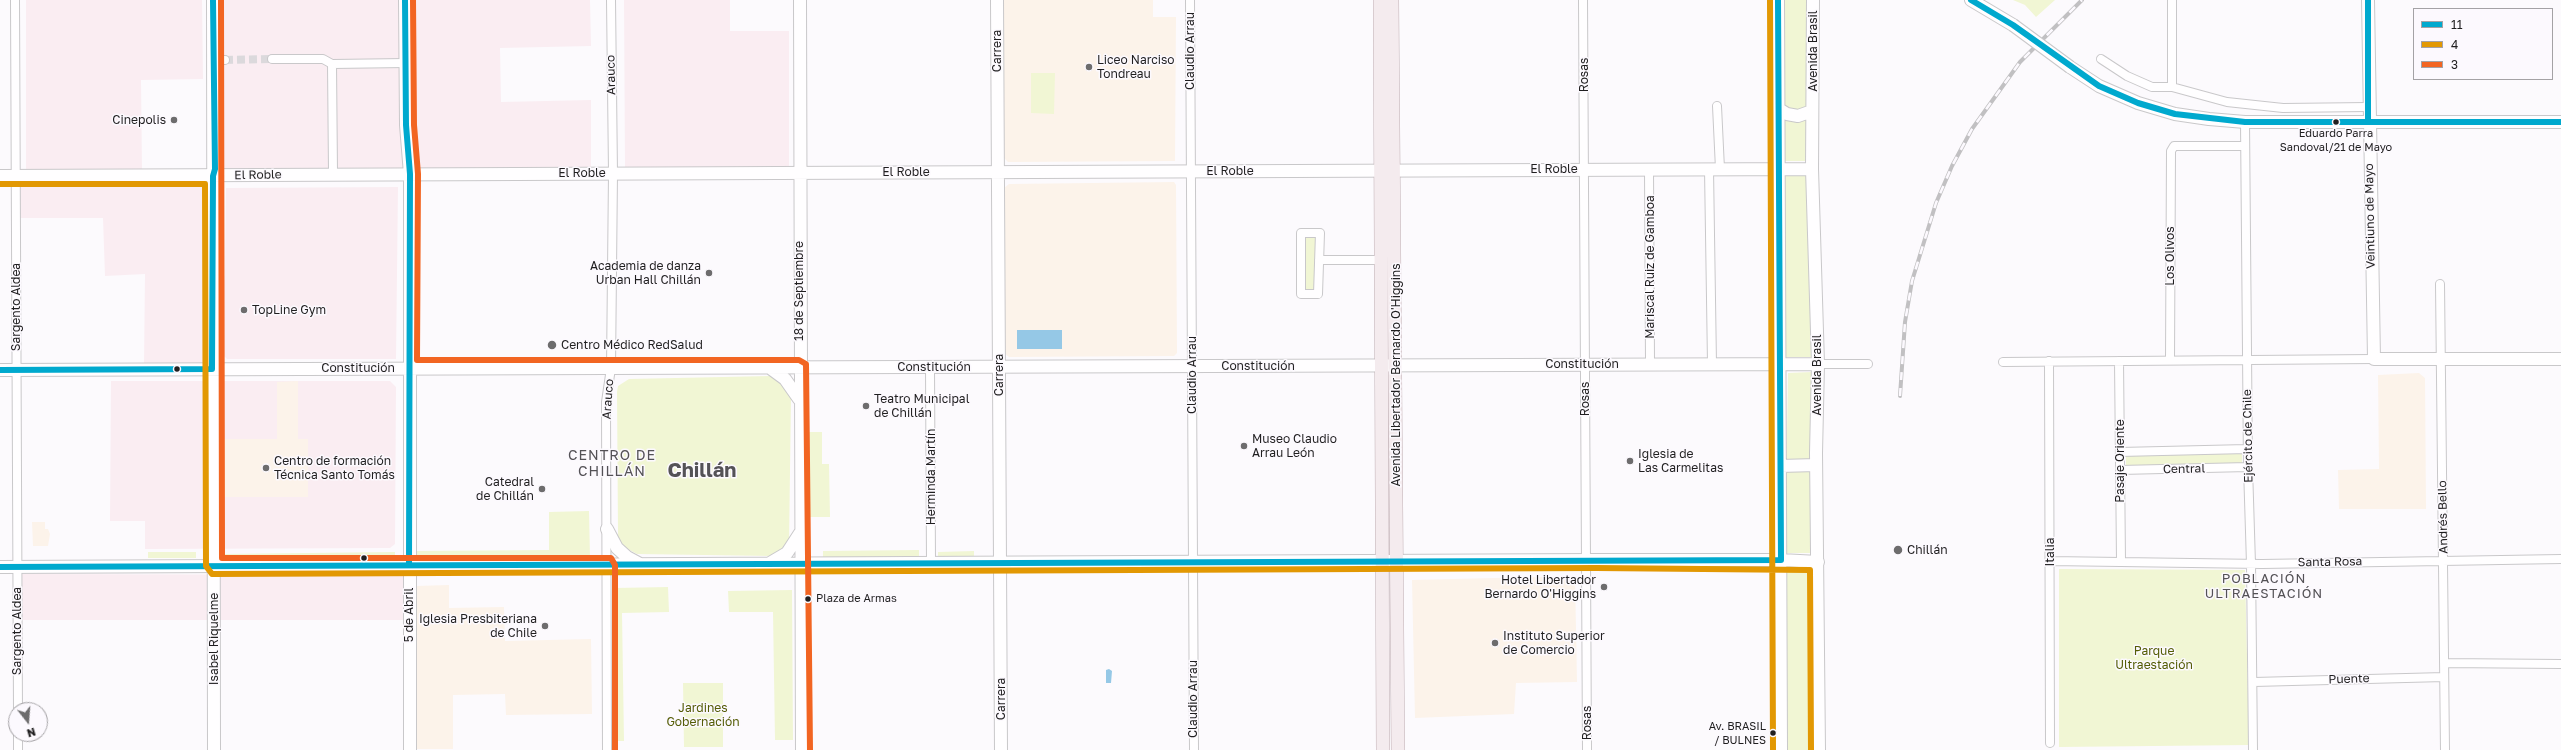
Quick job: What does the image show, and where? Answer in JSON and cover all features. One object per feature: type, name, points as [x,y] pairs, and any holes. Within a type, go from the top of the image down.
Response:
[{"type":"main road","name":"Isabel Riquelme","points":[[213,0],[219,60],[215,169],[213,176],[212,369],[214,750]]},
{"type":"main road","name":"5 de Abril","points":[[405,0],[406,125],[410,174],[410,750]]},
{"type":"main road","name":"18 de Septiembre","points":[[800,0],[799,368],[802,750]]},
{"type":"main road","name":"Carrera","points":[[997,0],[1001,750]]},
{"type":"main road","name":"Avenida Libertador Bernardo O'Higgins","points":[[1380,0],[1388,170],[1382,260],[1389,365],[1397,561],[1398,750]]},
{"type":"main road","name":"Avenida Libertador Bernardo O'Higgins","points":[[1383,750],[1382,561],[1389,365],[1388,170],[1392,0]]},
{"type":"main road","points":[[1778,0],[1781,750]]},
{"type":"main road","name":"Avenida Brasil","points":[[1813,0],[1812,169],[1818,364],[1816,465],[1819,750]]},
{"type":"main road","points":[[1971,0],[2013,25],[2070,67],[2109,91],[2156,110],[2192,117],[2245,122],[2561,122]]},
{"type":"main road","name":"Veintiuno de Mayo","points":[[2368,0],[2368,121],[2374,359]]},
{"type":"main road","points":[[1779,109],[1788,114],[1798,116],[1812,111]]},
{"type":"main road","name":"El Roble","points":[[0,176],[213,176],[333,173],[410,174],[1812,169]]},
{"type":"main road","points":[[2374,359],[2561,359]]},
{"type":"main road","name":"Constitución","points":[[0,370],[1818,364]]},
{"type":"main road","points":[[769,368],[785,379],[800,401]]},
{"type":"main road","points":[[1780,466],[1816,465]]},
{"type":"main road","points":[[607,529],[617,548],[627,557],[641,565]]},
{"type":"main road","points":[[766,564],[786,553],[801,532]]},
{"type":"main road","points":[[0,567],[1586,560],[1781,560],[1818,562]]},
{"type":"street","name":"Sargento Aldea","points":[[15,0],[18,702]]},
{"type":"street","name":"Arauco","points":[[607,750],[606,391],[611,368],[613,173],[611,0]]},
{"type":"street","name":"Claudio Arrau","points":[[1190,0],[1194,750]]},
{"type":"street","name":"Rosas","points":[[1583,0],[1587,750]]},
{"type":"street","points":[[2172,0],[2172,87]]},
{"type":"street","points":[[272,59],[323,59],[332,64],[406,62]]},
{"type":"street","points":[[2101,59],[2126,76],[2152,87],[2172,87],[2222,100],[2267,107],[2368,107]]},
{"type":"street","points":[[332,64],[333,173]]},
{"type":"street","points":[[1712,364],[1716,106]]},
{"type":"street","name":"Ejército de Chile","points":[[2245,122],[2248,467],[2254,682],[2253,750]]},
{"type":"street","name":"Los Olivos","points":[[2170,360],[2170,151],[2174,146],[2245,146]]},
{"type":"street","name":"Mariscal Ruiz de Gamboa","points":[[1649,169],[1650,364]]},
{"type":"street","points":[[1301,233],[1320,233],[1319,260],[1318,294],[1301,294],[1301,233]]},
{"type":"street","points":[[1319,260],[1382,260]]},
{"type":"street","name":"Andrés Bello","points":[[2440,284],[2445,750]]},
{"type":"street","points":[[2003,362],[2374,359]]},
{"type":"street","name":"Pasaje Oriente","points":[[2119,361],[2121,561]]},
{"type":"street","name":"Italia","points":[[2049,362],[2050,742]]},
{"type":"street","name":"Constitución","points":[[1818,364],[1868,364]]},
{"type":"street","name":"Herminda Martín","points":[[930,367],[931,563]]},
{"type":"street","name":"Central","points":[[2120,452],[2248,449]]},
{"type":"street","name":"Central","points":[[2120,470],[2248,467]]},
{"type":"street","name":"Santa Rosa","points":[[2050,562],[2121,561],[2251,564],[2561,559]]},
{"type":"street","points":[[2444,663],[2561,664]]},
{"type":"street","name":"Puente","points":[[2254,682],[2444,677]]},
{"type":"shaded area","points":[[26,0],[202,0],[203,79],[141,80],[142,170],[26,175]]},
{"type":"shaded area","points":[[220,0],[590,0],[591,46],[500,48],[501,102],[591,100],[591,170],[223,170]]},
{"type":"shaded area","points":[[624,0],[730,0],[730,31],[789,31],[789,168],[625,168]]},
{"type":"shaded area","name":"Liceo Narciso Tondreau","points":[[1003,0],[1153,0],[1153,17],[1176,17],[1175,161],[1008,162],[1004,158]]},
{"type":"shaded area","points":[[1174,182],[1176,185],[1177,353],[1174,356],[1009,357],[1004,353],[1004,188],[1009,184]]},
{"type":"shaded area","points":[[15,184],[205,184],[205,364],[144,364],[145,274],[105,276],[103,218],[14,218]]},
{"type":"shaded area","points":[[398,187],[396,359],[227,359],[223,355],[221,303],[225,274],[226,188]]},
{"type":"shaded area","points":[[2419,373],[2425,378],[2426,509],[2339,509],[2338,470],[2379,469],[2378,375]]},
{"type":"shaded area","points":[[111,381],[390,381],[396,387],[395,544],[390,548],[145,549],[145,521],[110,521]]},
{"type":"shaded area","name":"Centro de formación Técnica Santo Tomás","points":[[298,381],[298,439],[308,439],[308,497],[224,497],[224,439],[277,439],[277,382]]},
{"type":"shaded area","points":[[32,522],[45,522],[45,529],[48,529],[50,534],[48,546],[33,546]]},
{"type":"shaded area","points":[[20,574],[407,575],[406,620],[20,620]]},
{"type":"shaded area","name":"Instituto Superior de Comercio","points":[[1575,576],[1577,682],[1516,683],[1514,714],[1415,718],[1412,580]]},
{"type":"shaded area","points":[[449,585],[449,608],[504,607],[505,641],[591,639],[592,714],[506,715],[505,694],[453,695],[453,749],[417,749],[416,586]]},
{"type":"green space","points":[[1782,0],[1807,0],[1807,161],[1783,161]]},
{"type":"green space","points":[[2013,0],[2055,0],[2036,17],[2025,5]]},
{"type":"green space","points":[[1031,73],[1055,73],[1054,114],[1031,113]]},
{"type":"green space","points":[[1807,172],[1811,357],[1785,357],[1783,173]]},
{"type":"green space","points":[[1303,235],[1318,235],[1317,293],[1302,293]]},
{"type":"green space","points":[[1812,372],[1812,553],[1785,553],[1788,373]]},
{"type":"green space","points":[[770,376],[779,380],[791,397],[789,545],[771,556],[637,554],[624,547],[618,540],[618,386],[629,379]]},
{"type":"green space","points":[[809,432],[822,432],[822,464],[829,464],[830,517],[810,517]]},
{"type":"green space","points":[[2242,453],[2242,465],[2126,468],[2126,456]]},
{"type":"green space","points":[[589,511],[590,557],[417,559],[417,551],[549,550],[549,512]]},
{"type":"green space","points":[[919,550],[919,556],[823,558],[823,551]]},
{"type":"green space","points":[[974,551],[974,557],[938,558],[938,552]]},
{"type":"green space","points":[[148,552],[196,552],[196,558],[148,558]]},
{"type":"green space","points":[[395,552],[395,559],[222,560],[222,554]]},
{"type":"green space","points":[[1785,569],[1812,571],[1813,750],[1786,750]]},
{"type":"green space","name":"Parque Ultraestación","points":[[2059,569],[2245,570],[2249,745],[2059,747]]},
{"type":"green space","points":[[668,587],[669,612],[622,613],[624,741],[615,741],[615,588]]},
{"type":"green space","points":[[792,590],[793,740],[775,740],[773,612],[729,612],[728,591]]},
{"type":"green space","name":"Jardines Gobernación","points":[[683,683],[723,683],[723,747],[684,747]]},
{"type":"water","points":[[1017,330],[1062,330],[1062,349],[1017,349]]},
{"type":"water","points":[[1109,669],[1112,671],[1111,683],[1106,683],[1106,670]]},
{"type":"tunnel","points":[[225,60],[272,59]]},
{"type":"railway","points":[[1900,396],[1905,322],[1912,281],[1936,203],[1952,166],[1972,129],[2020,62],[2082,0]]},
{"type":"transit line","name":"11","points":[[0,370],[212,369],[213,176],[215,169],[213,0]]},
{"type":"transit line","name":"3","points":[[221,0],[222,558],[611,558],[615,565],[615,750]]},
{"type":"transit line","name":"11","points":[[405,0],[406,125],[410,174],[409,565]]},
{"type":"transit line","name":"3","points":[[413,0],[414,125],[418,174],[417,360],[799,360],[806,364],[810,750]]},
{"type":"transit line","name":"4","points":[[1770,0],[1773,750]]},
{"type":"transit line","name":"11","points":[[0,567],[1781,560],[1778,0]]},
{"type":"transit line","name":"11","points":[[1971,0],[2013,25],[2099,86],[2138,103],[2175,114],[2245,122],[2561,122]]},
{"type":"transit line","name":"11","points":[[2368,0],[2368,121]]},
{"type":"transit line","name":"4","points":[[0,184],[205,184],[206,566],[212,574],[1596,568],[1810,570],[1811,750]]},
{"type":"place","name":"Liceo Narciso Tondreau","points":[[1089,67]]},
{"type":"place","name":"Cinepolis","points":[[174,120]]},
{"type":"place","name":"Eduardo Parra Sandoval/21 de Mayo","points":[[2336,122]]},
{"type":"place","name":"Academia de danza Urban Hall Chillán","points":[[709,273]]},
{"type":"place","name":"TopLine Gym","points":[[244,310]]},
{"type":"place","name":"Centro Médico RedSalud","points":[[552,345]]},
{"type":"place","name":"Teatro Municipal de Chillán","points":[[866,406]]},
{"type":"place","name":"Museo Claudio Arrau León","points":[[1244,446]]},
{"type":"place","name":"Iglesia de Las Carmelitas","points":[[1630,461]]},
{"type":"place","name":"Centro de formación Técnica Santo Tomás","points":[[266,468]]},
{"type":"place","name":"Catedral de Chillán","points":[[542,489]]},
{"type":"place","name":"Chillán","points":[[1898,550]]},
{"type":"place","name":"Hotel Libertador Bernardo O'Higgins","points":[[1604,587]]},
{"type":"place","name":"Plaza de Armas","points":[[808,599]]},
{"type":"place","name":"Iglesia Presbiteriana de Chile","points":[[545,626]]},
{"type":"place","name":"Instituto Superior de Comercio","points":[[1495,643]]},
{"type":"place","name":"Av. BRASIL / BULNES","points":[[1773,733]]},
{"type":"district","name":"CENTRO DE CHILLÁN","points":[[612,464]]},
{"type":"district","name":"Chillán","points":[[702,471]]},
{"type":"district","name":"POBLACIÓN ULTRAESTACIÓN","points":[[2264,586]]}]
